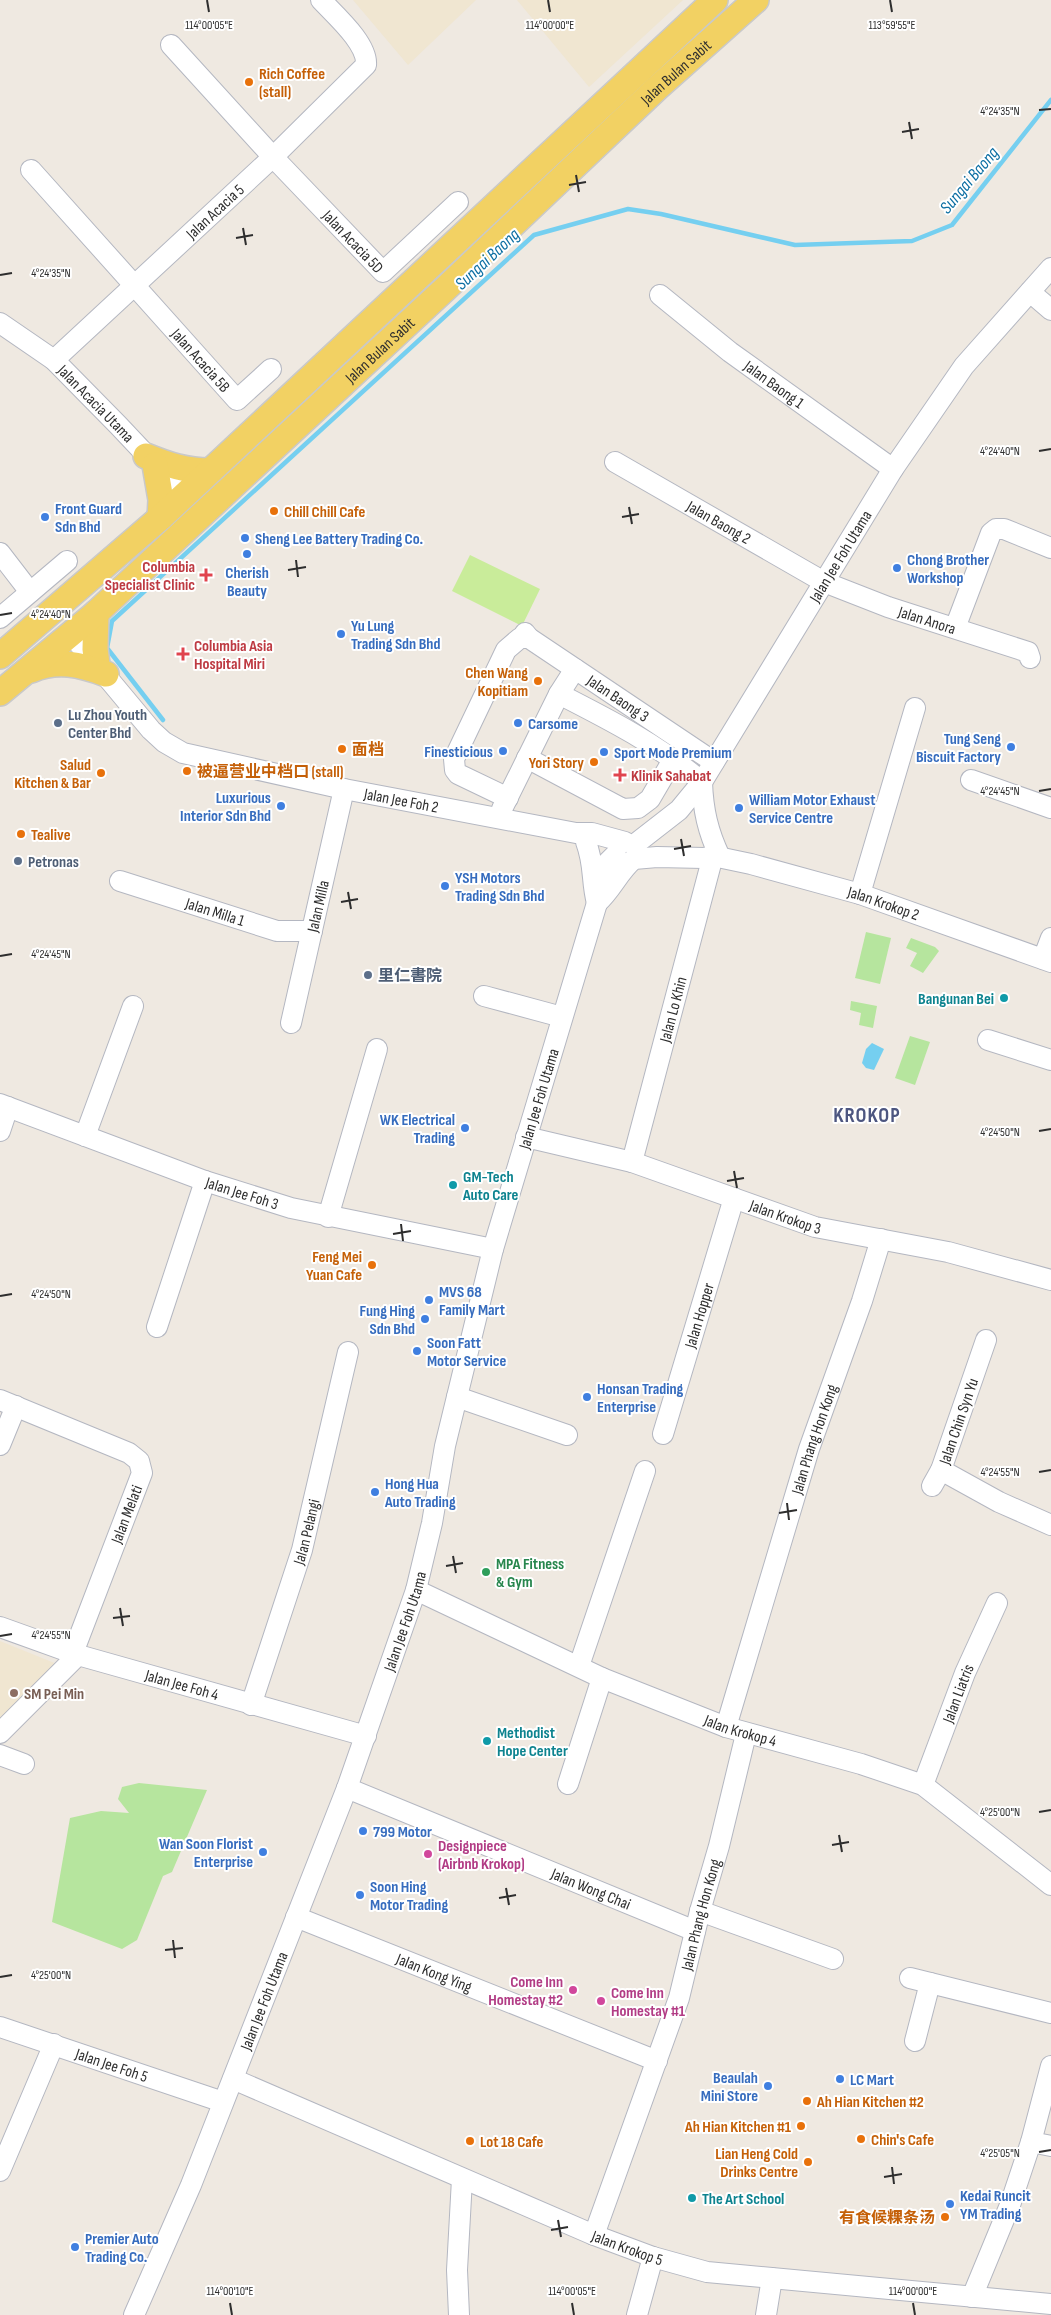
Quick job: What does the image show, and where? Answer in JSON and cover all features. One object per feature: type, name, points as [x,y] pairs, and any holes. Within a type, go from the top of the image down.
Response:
[{"type":"main road","name":"Jalan Bulan Sabit","points":[[0,656],[160,518],[715,0]]},
{"type":"main road","name":"Jalan Bulan Sabit","points":[[0,693],[96,613],[445,290],[657,88],[756,0]]},
{"type":"main road","points":[[184,495],[212,489],[222,482],[403,312],[445,290]]},
{"type":"main road","points":[[151,460],[189,471],[210,471]]},
{"type":"main road","points":[[151,460],[161,500],[160,518]]},
{"type":"main road","points":[[25,672],[46,664],[68,663],[102,669],[95,649],[96,613]]},
{"type":"main road","points":[[0,673],[35,644],[71,634]]},
{"type":"street","name":"Jalan Acacia 5","points":[[54,360],[273,158],[366,66],[367,57],[362,47],[322,0]]},
{"type":"street","points":[[171,46],[273,158]]},
{"type":"street","name":"Jalan Acacia 5D","points":[[273,158],[383,272],[458,202]]},
{"type":"street","points":[[31,170],[133,286]]},
{"type":"street","name":"Jalan Jee Foh Utama","points":[[140,2313],[347,1788],[416,1590],[457,1397],[493,1249],[562,1017],[596,893],[606,895],[627,852],[679,810],[702,782],[893,469],[964,366],[1051,268]]},
{"type":"street","name":"Jalan Acacia 5B","points":[[133,286],[237,400],[271,369]]},
{"type":"street","points":[[1030,292],[1051,310]]},
{"type":"street","name":"Jalan Baong 1","points":[[660,295],[730,352],[893,469]]},
{"type":"street","name":"Jalan Acacia Utama","points":[[0,323],[54,360],[184,495]]},
{"type":"street","name":"Jalan Baong 2","points":[[615,462],[824,582]]},
{"type":"street","points":[[955,628],[991,533],[996,529],[1004,529],[1051,548]]},
{"type":"street","points":[[0,553],[30,592]]},
{"type":"street","points":[[0,618],[67,561]]},
{"type":"street","name":"Jalan Anora","points":[[824,582],[888,607],[1028,652],[1030,658]]},
{"type":"street","name":"Jalan Jee Foh 2","points":[[71,634],[151,730],[164,742],[183,753],[344,789],[498,817],[581,838],[592,834],[627,852]]},
{"type":"street","name":"Jalan Baong 3","points":[[508,798],[458,774],[454,770],[454,759],[506,650],[520,638],[527,636],[714,762]]},
{"type":"street","points":[[498,817],[560,694],[575,669]]},
{"type":"street","points":[[560,694],[627,729],[674,758],[702,782],[702,808],[716,856]]},
{"type":"street","points":[[860,894],[915,708]]},
{"type":"street","points":[[627,729],[639,712]]},
{"type":"street","points":[[527,758],[623,809],[638,808],[650,799],[674,758]]},
{"type":"street","points":[[970,780],[1051,808]]},
{"type":"street","name":"Jalan Milla","points":[[291,1023],[344,789]]},
{"type":"street","points":[[581,838],[594,866],[596,893]]},
{"type":"street","name":"Jalan Krokop 2","points":[[627,852],[657,857],[704,858],[716,856],[786,873],[860,894],[1047,961]]},
{"type":"street","name":"Jalan Lo Khin","points":[[632,1162],[716,856]]},
{"type":"street","name":"Jalan Milla 1","points":[[120,881],[277,931],[312,932]]},
{"type":"street","points":[[1047,961],[1051,938]]},
{"type":"street","points":[[484,996],[562,1017]]},
{"type":"street","points":[[85,1136],[132,1006]]},
{"type":"street","points":[[988,1040],[1051,1060]]},
{"type":"street","points":[[328,1217],[377,1049]]},
{"type":"street","points":[[0,1131],[4,1106]]},
{"type":"street","name":"Jalan Jee Foh 3","points":[[4,1106],[205,1181],[291,1208],[493,1249]]},
{"type":"street","name":"Jalan Krokop 3","points":[[526,1137],[632,1162],[815,1227],[948,1252],[1051,1280]]},
{"type":"street","points":[[157,1328],[205,1181]]},
{"type":"street","name":"Jalan Hopper","points":[[664,1434],[734,1198]]},
{"type":"street","name":"Jalan Phang Hon Kong","points":[[726,1727],[809,1449],[862,1301],[881,1240]]},
{"type":"street","name":"Jalan Chin Syn Yu","points":[[986,1340],[936,1478],[999,1502],[1051,1525]]},
{"type":"street","name":"Jalan Pelangi","points":[[251,1705],[302,1550],[348,1352]]},
{"type":"street","points":[[457,1397],[567,1435]]},
{"type":"street","points":[[0,1446],[8,1403]]},
{"type":"street","name":"Jalan Melati","points":[[8,1403],[129,1453],[138,1462],[142,1473],[75,1654]]},
{"type":"street","points":[[578,1666],[645,1471]]},
{"type":"street","name":"Jalan Krokop 4","points":[[416,1590],[602,1678],[726,1727],[861,1764],[923,1785],[936,1793],[1051,1885]]},
{"type":"street","name":"Jalan Liatris","points":[[923,1785],[964,1673],[997,1603]]},
{"type":"street","name":"Jalan Jee Foh 4","points":[[0,1627],[75,1654],[366,1736]]},
{"type":"street","points":[[0,1734],[75,1654]]},
{"type":"street","points":[[568,1784],[602,1678]]},
{"type":"street","name":"Jalan Phang Hon Kong","points":[[594,2234],[678,1998],[719,1846],[746,1734]]},
{"type":"street","points":[[0,1756],[24,1764]]},
{"type":"street","name":"Jalan Wong Chai","points":[[347,1788],[695,1931]]},
{"type":"street","points":[[700,1911],[833,1959]]},
{"type":"street","name":"Jalan Kong Ying","points":[[296,1917],[657,2061]]},
{"type":"street","points":[[910,1978],[1051,2013]]},
{"type":"street","points":[[915,2041],[930,1983]]},
{"type":"street","name":"Jalan Jee Foh 5","points":[[0,2027],[223,2102]]},
{"type":"street","points":[[0,2171],[54,2044]]},
{"type":"street","points":[[972,2297],[1010,2205],[1031,2142],[1051,2066]]},
{"type":"street","name":"Jalan Krokop 5","points":[[232,2080],[594,2234],[653,2257],[707,2272],[1051,2304]]},
{"type":"street","points":[[1031,2142],[1051,2146]]},
{"type":"street","points":[[459,2315],[457,2270],[462,2179]]},
{"type":"street","points":[[637,2315],[653,2257]]},
{"type":"street","points":[[766,2315],[772,2278]]},
{"type":"shaded area","points":[[353,0],[476,0],[408,65]]},
{"type":"shaded area","points":[[517,0],[683,0],[589,87]]},
{"type":"shaded area","name":"SM Pei Min","points":[[0,1641],[57,1664],[0,1722]]},
{"type":"green space","points":[[470,555],[540,589],[522,626],[452,591]]},
{"type":"green space","points":[[866,932],[891,938],[880,984],[855,978]]},
{"type":"green space","points":[[911,938],[935,947],[939,951],[923,973],[910,966],[917,953],[906,948]]},
{"type":"green space","points":[[851,1001],[877,1006],[873,1028],[859,1025],[861,1013],[850,1010]]},
{"type":"green space","points":[[910,1036],[930,1042],[915,1085],[895,1078]]},
{"type":"green space","points":[[139,1783],[207,1790],[172,1872],[163,1876],[137,1940],[122,1949],[52,1922],[70,1818],[101,1811],[129,1813],[118,1799],[122,1787]]},
{"type":"water","points":[[872,1043],[884,1049],[874,1070],[866,1068],[862,1063],[866,1049]]},
{"type":"waterway","name":"Sungai Baong","points":[[163,720],[107,648],[112,621],[534,235],[628,209],[661,214],[795,245],[912,241],[952,225],[1051,100]]},
{"type":"place","name":"Rich Coffee (stall)","points":[[249,82]]},
{"type":"place","name":"Chill Chill Cafe","points":[[274,511]]},
{"type":"place","name":"Front Guard Sdn Bhd","points":[[45,517]]},
{"type":"place","name":"Sheng Lee Battery Trading Co.","points":[[245,538]]},
{"type":"place","name":"Cherish Beauty","points":[[247,554]]},
{"type":"place","name":"Chong Brother Workshop","points":[[897,568]]},
{"type":"place","name":"Columbia Specialist Clinic","points":[[206,575]]},
{"type":"place","name":"Yu Lung Trading Sdn Bhd","points":[[341,634]]},
{"type":"place","name":"Columbia Asia Hospital Miri","points":[[183,654]]},
{"type":"place","name":"Chen Wang Kopitiam","points":[[538,681]]},
{"type":"place","name":"Lu Zhou Youth Center Bhd","points":[[58,723]]},
{"type":"place","name":"Carsome","points":[[518,723]]},
{"type":"place","name":"Tung Seng Biscuit Factory","points":[[1011,747]]},
{"type":"place","name":"面档","points":[[342,749]]},
{"type":"place","name":"Finesticious","points":[[503,751]]},
{"type":"place","name":"Sport Mode Premium","points":[[604,752]]},
{"type":"place","name":"Yori Story","points":[[594,762]]},
{"type":"place","name":"被逼营业中档口 (stall)","points":[[187,771]]},
{"type":"place","name":"Salud Kitchen & Bar","points":[[101,773]]},
{"type":"place","name":"Klinik Sahabat","points":[[620,775]]},
{"type":"place","name":"Luxurious Interior Sdn Bhd","points":[[281,806]]},
{"type":"place","name":"William Motor Exhaust Service Centre","points":[[739,808]]},
{"type":"place","name":"Tealive","points":[[21,834]]},
{"type":"place","name":"Petronas","points":[[18,861]]},
{"type":"place","name":"YSH Motors Trading Sdn Bhd","points":[[445,886]]},
{"type":"place","name":"里仁書院","points":[[368,975]]},
{"type":"place","name":"Bangunan Bei","points":[[1004,998]]},
{"type":"place","name":"WK Electrical Trading","points":[[465,1128]]},
{"type":"place","name":"GM-Tech Auto Care","points":[[453,1185]]},
{"type":"place","name":"Feng Mei Yuan Cafe","points":[[372,1265]]},
{"type":"place","name":"MVS 68 Family Mart","points":[[429,1300]]},
{"type":"place","name":"Fung Hing Sdn Bhd","points":[[425,1319]]},
{"type":"place","name":"Soon Fatt Motor Service","points":[[417,1351]]},
{"type":"place","name":"Honsan Trading Enterprise","points":[[587,1397]]},
{"type":"place","name":"Hong Hua Auto Trading","points":[[375,1492]]},
{"type":"place","name":"MPA Fitness & Gym","points":[[486,1572]]},
{"type":"place","name":"SM Pei Min","points":[[14,1693]]},
{"type":"place","name":"Methodist Hope Center","points":[[487,1741]]},
{"type":"place","name":"799 Motor","points":[[363,1831]]},
{"type":"place","name":"Wan Soon Florist Enterprise","points":[[263,1852]]},
{"type":"place","name":"Designpiece (Airbnb Krokop)","points":[[428,1854]]},
{"type":"place","name":"Soon Hing Motor Trading","points":[[360,1895]]},
{"type":"place","name":"Come Inn Homestay #2","points":[[573,1990]]},
{"type":"place","name":"Come Inn Homestay #1","points":[[601,2001]]},
{"type":"place","name":"LC Mart","points":[[840,2079]]},
{"type":"place","name":"Beaulah Mini Store","points":[[768,2086]]},
{"type":"place","name":"Ah Hian Kitchen #2","points":[[807,2101]]},
{"type":"place","name":"Ah Hian Kitchen #1","points":[[801,2126]]},
{"type":"place","name":"Chin's Cafe","points":[[861,2139]]},
{"type":"place","name":"Lot 18 Cafe","points":[[470,2141]]},
{"type":"place","name":"Lian Heng Cold Drinks Centre","points":[[808,2162]]},
{"type":"place","name":"The Art School","points":[[692,2198]]},
{"type":"place","name":"Kedai Runcit YM Trading","points":[[950,2204]]},
{"type":"place","name":"有食候粿条汤","points":[[945,2217]]},
{"type":"place","name":"Premier Auto Trading Co.","points":[[75,2247]]},
{"type":"district","name":"KROKOP","points":[[867,1115]]}]
